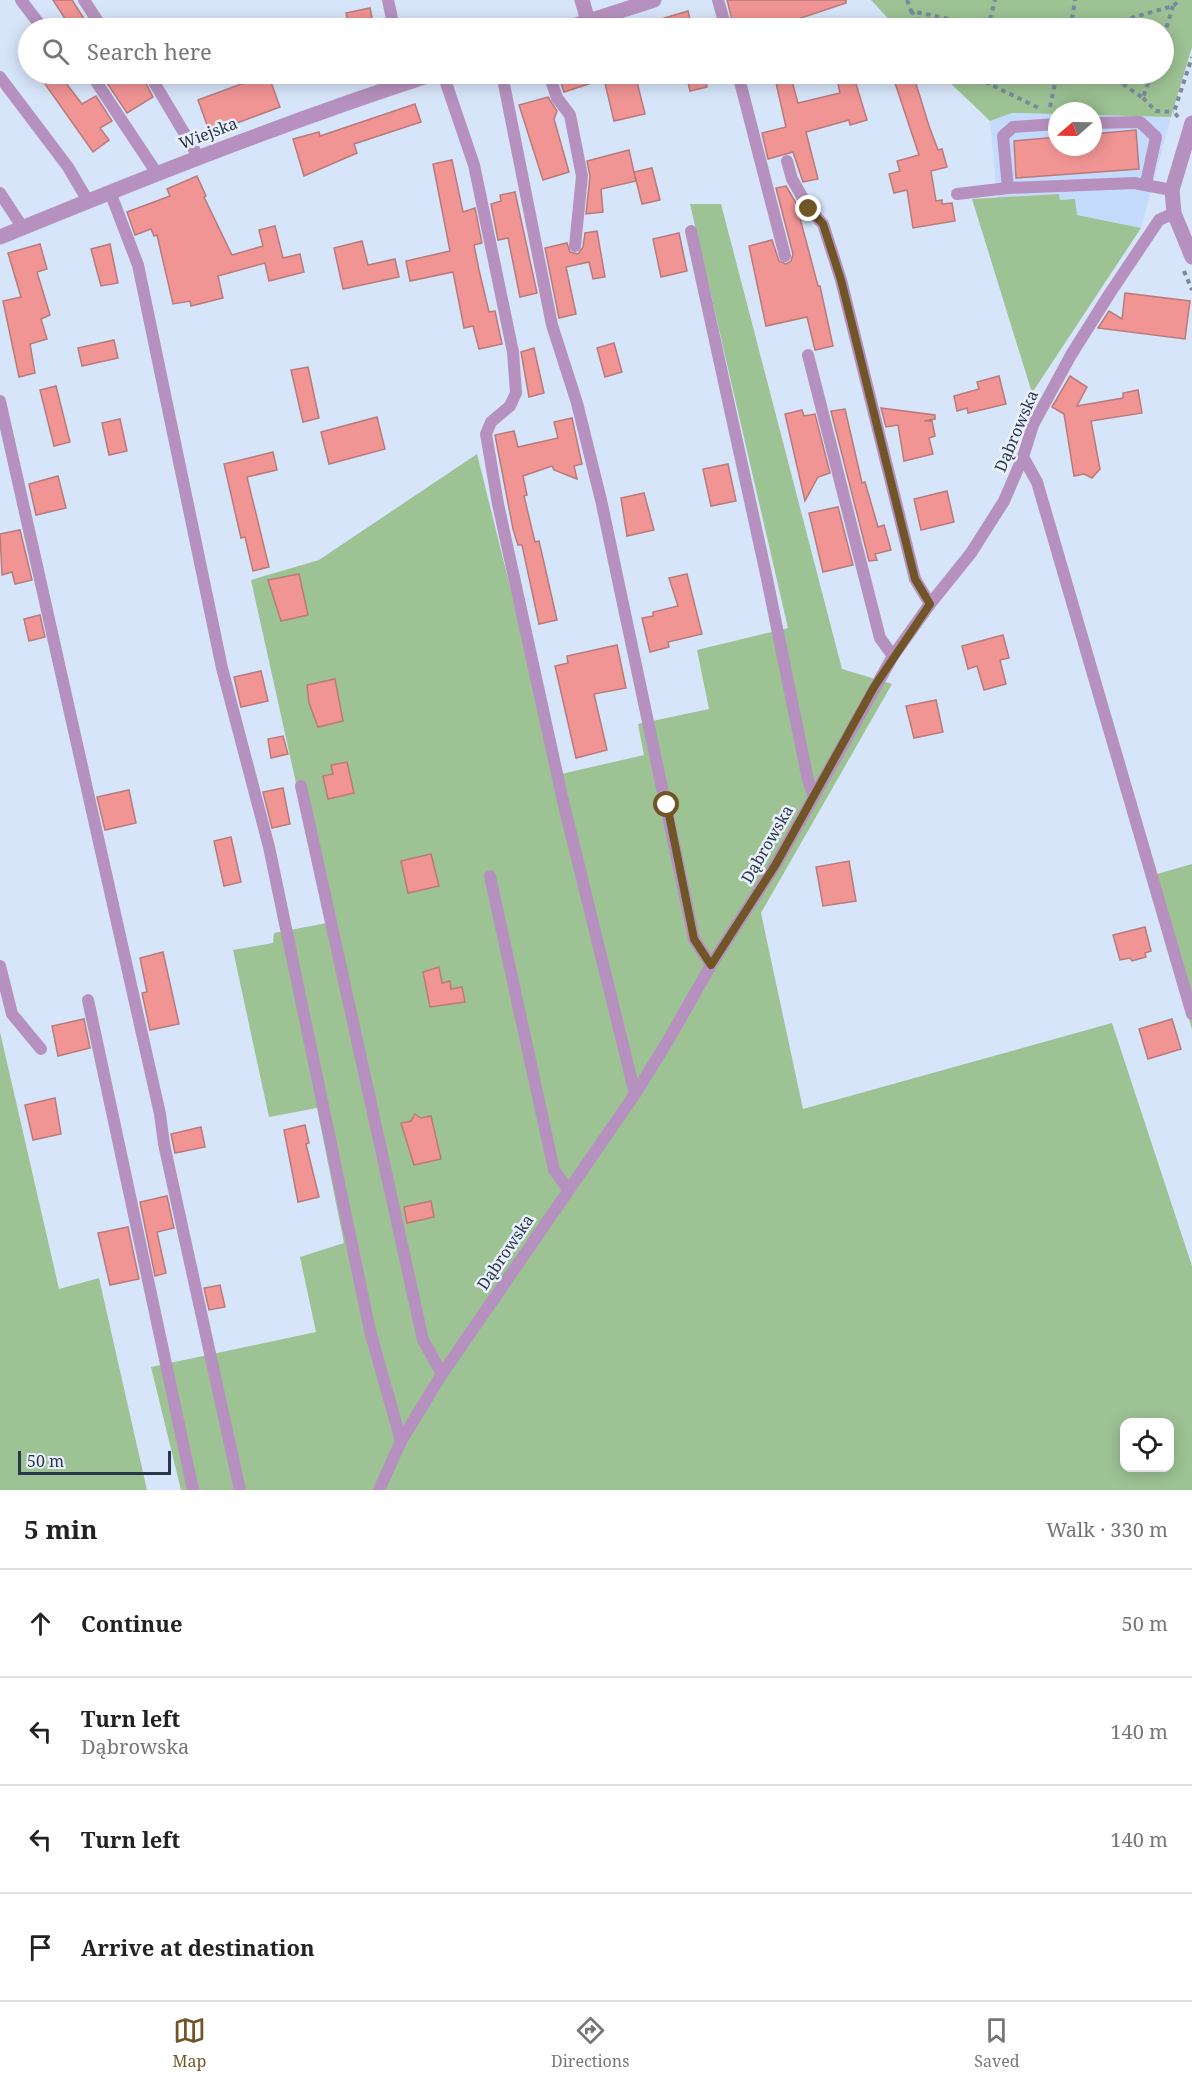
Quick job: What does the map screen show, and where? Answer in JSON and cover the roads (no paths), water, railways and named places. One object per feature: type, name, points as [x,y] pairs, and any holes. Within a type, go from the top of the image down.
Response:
[{"type":"street","points":[[582,0],[587,18]]},
{"type":"street","points":[[597,18],[654,0]]},
{"type":"street","name":"Wiejska","points":[[0,237],[156,172],[388,84]]},
{"type":"street","points":[[1188,263],[1174,213],[1172,190],[1192,123]]},
{"type":"lane","points":[[21,0],[35,18]]},
{"type":"lane","points":[[84,0],[96,18]]},
{"type":"lane","points":[[388,0],[392,18]]},
{"type":"lane","points":[[717,0],[723,18]]},
{"type":"lane","points":[[0,77],[68,167],[88,201]]},
{"type":"lane","points":[[98,84],[156,172]]},
{"type":"lane","points":[[155,84],[198,156]]},
{"type":"lane","points":[[446,84],[474,165],[513,352],[516,393],[510,406],[491,422],[486,434],[498,504],[563,801],[635,1094]]},
{"type":"lane","points":[[504,84],[552,325],[577,403],[601,500],[694,939],[711,965]]},
{"type":"lane","points":[[552,84],[557,98],[570,115],[582,176],[575,246]]},
{"type":"lane","points":[[741,84],[785,256]]},
{"type":"lane","points":[[1102,123],[1140,122],[1156,137],[1146,183]]},
{"type":"lane","points":[[1008,188],[1003,136],[1013,126],[1048,124]]},
{"type":"lane","points":[[787,161],[792,179],[809,209],[823,224],[838,269],[867,375],[915,579],[930,604]]},
{"type":"lane","points":[[957,194],[1008,188],[1146,183],[1172,190]]},
{"type":"lane","points":[[110,192],[138,265],[222,668],[268,847],[370,1331],[401,1441]]},
{"type":"lane","points":[[0,193],[23,228]]},
{"type":"lane","name":"Dąbrowska","points":[[378,1490],[401,1441],[442,1374],[567,1188],[635,1094],[711,965],[776,864],[893,656],[971,552],[1004,501],[1023,457],[1033,425],[1071,355],[1159,220],[1174,213]]},
{"type":"lane","points":[[691,231],[766,574],[808,780],[814,796]]},
{"type":"lane","points":[[808,355],[880,638],[893,656]]},
{"type":"lane","points":[[0,401],[160,1114],[164,1144],[240,1490]]},
{"type":"lane","points":[[1023,457],[1037,482],[1192,1014]]},
{"type":"lane","points":[[301,786],[423,1340],[442,1374]]},
{"type":"lane","points":[[490,876],[554,1170],[567,1188]]},
{"type":"lane","points":[[0,966],[12,1014],[41,1048]]},
{"type":"lane","points":[[88,1000],[193,1490]]}]
